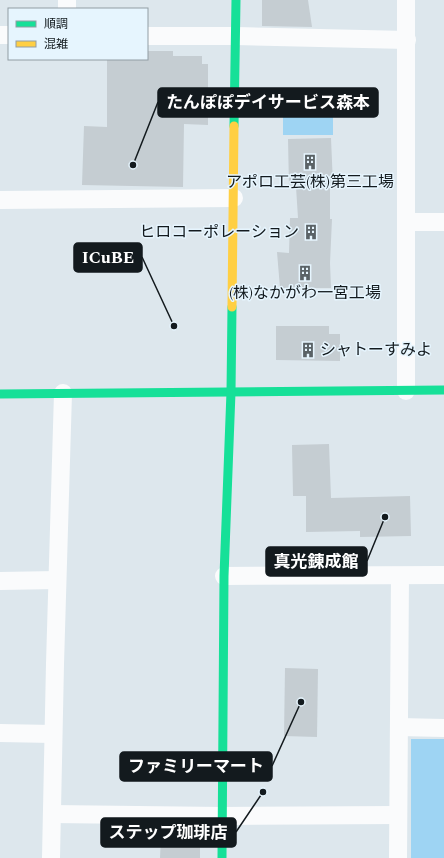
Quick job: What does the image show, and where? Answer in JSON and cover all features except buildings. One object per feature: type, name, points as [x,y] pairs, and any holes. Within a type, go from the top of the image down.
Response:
[{"type":"street","points":[[222,858],[224,576],[231,392],[236,0]]},
{"type":"street","points":[[406,0],[406,391]]},
{"type":"street","points":[[148,36],[236,36],[407,40]]},
{"type":"street","points":[[0,200],[234,198]]},
{"type":"street","points":[[406,222],[444,222]]},
{"type":"street","points":[[0,394],[444,390]]},
{"type":"street","points":[[51,858],[54,664],[63,393]]},
{"type":"street","points":[[224,576],[444,576]]},
{"type":"street","points":[[398,858],[400,576]]},
{"type":"street","points":[[0,581],[57,580]]},
{"type":"street","points":[[399,727],[444,728]]},
{"type":"street","points":[[0,733],[54,734]]},
{"type":"street","points":[[52,814],[222,816],[398,815]]},
{"type":"shaded area","points":[[283,95],[333,95],[333,135],[283,135]]},
{"type":"shaded area","points":[[411,739],[444,739],[444,858],[411,858]]},
{"type":"traffic: fast","points":[[234,126],[236,0]]},
{"type":"traffic: fast","points":[[222,858],[224,576],[231,392],[232,307]]},
{"type":"traffic: fast","points":[[0,394],[444,390]]},
{"type":"traffic: slow","points":[[232,307],[234,126]]},
{"type":"place","name":"アポロ工芸(株)第三工場","points":[[310,162]]},
{"type":"place","name":"たんぽぽデイサービス森本","points":[[133,165]]},
{"type":"place","name":"ヒロコーポレーション","points":[[311,232]]},
{"type":"place","name":"(株)なかがわ一宮工場","points":[[305,273]]},
{"type":"place","name":"ICuBE","points":[[174,326]]},
{"type":"place","name":"シャトーすみよ","points":[[308,350]]},
{"type":"place","name":"真光錬成館","points":[[385,517]]},
{"type":"place","name":"ファミリーマート","points":[[301,702]]},
{"type":"place","name":"ステップ珈琲店","points":[[263,792]]}]
